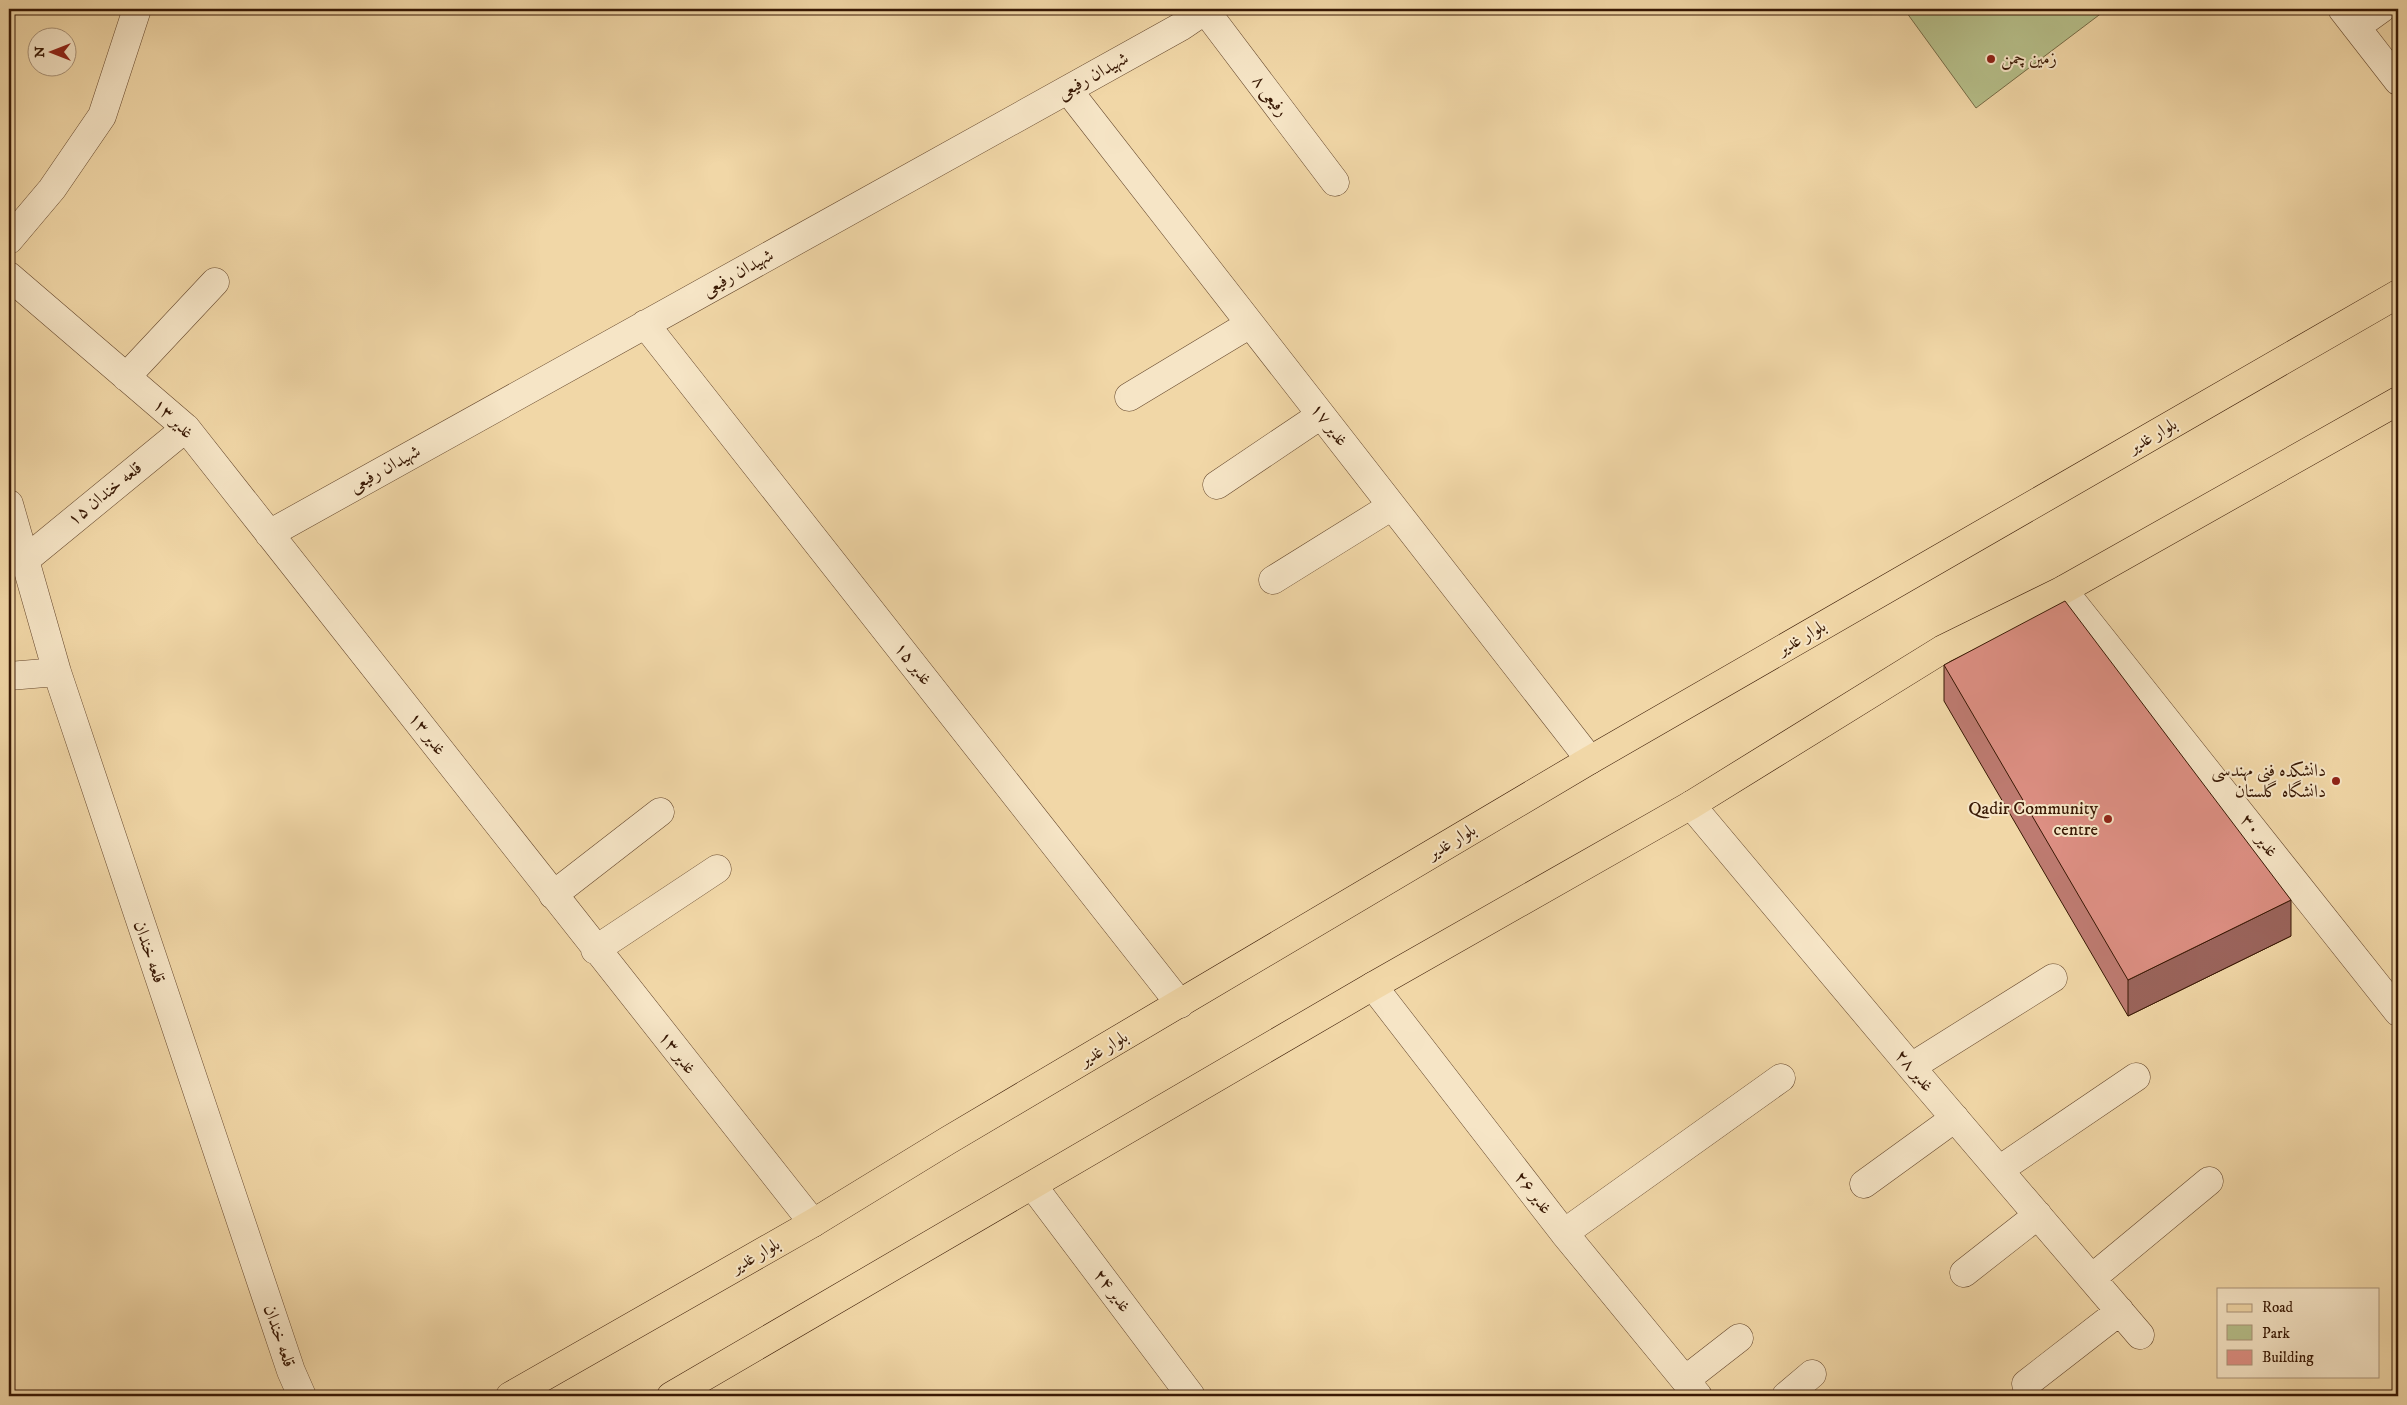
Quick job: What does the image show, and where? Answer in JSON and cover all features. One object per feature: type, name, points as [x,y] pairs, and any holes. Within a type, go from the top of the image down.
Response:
[{"type":"main road","name":"بلوار غدیر","points":[[510,1396],[813,1223],[1590,760],[2398,294]]},
{"type":"main road","points":[[677,1395],[1373,986],[1691,805],[1943,649],[2064,590],[2398,402]]},
{"type":"street","points":[[9,240],[52,189],[102,116],[137,9]]},
{"type":"street","name":"شهیدان رفیعی","points":[[268,534],[1068,90],[1182,26],[1206,9]]},
{"type":"street","name":"رفیعی ۸","points":[[1206,9],[1335,182]]},
{"type":"street","points":[[2381,9],[2349,18],[2398,81]]},
{"type":"street","name":"۱۷ غدیر","points":[[1068,90],[1590,760]]},
{"type":"street","name":"۱۳ غدیر","points":[[9,276],[186,428],[813,1223]]},
{"type":"street","points":[[126,376],[215,282]]},
{"type":"street","name":"۱۵ غدیر","points":[[645,324],[1180,1004]]},
{"type":"street","points":[[1128,397],[1250,324]]},
{"type":"street","points":[[1217,485],[1322,414]]},
{"type":"street","name":"۱۵ قلعه خندان","points":[[25,560],[186,428]]},
{"type":"street","name":"قلعه خندان","points":[[9,504],[57,672],[282,1344],[302,1396]]},
{"type":"street","points":[[1273,580],[1392,506]]},
{"type":"street","name":"غدیر ۳۰","points":[[2064,590],[2398,1012]]},
{"type":"street","points":[[9,676],[57,672]]},
{"type":"street","name":"۲۸ غدیر","points":[[1691,805],[1910,1066],[2140,1335]]},
{"type":"street","points":[[553,895],[660,812]]},
{"type":"street","points":[[596,950],[717,869]]},
{"type":"street","points":[[1910,1066],[2053,978]]},
{"type":"street","name":"۲۶ غدیر","points":[[1373,986],[1564,1233],[1691,1388]]},
{"type":"street","points":[[1999,1170],[2136,1076]]},
{"type":"street","points":[[1564,1233],[1781,1078]]},
{"type":"street","points":[[1864,1184],[1955,1118]]},
{"type":"street","points":[[2092,1278],[2209,1181]]},
{"type":"street","name":"۲۴ غدیر","points":[[1033,1186],[1191,1396]]},
{"type":"street","points":[[1964,1273],[2038,1215]]},
{"type":"street","points":[[2026,1384],[2120,1311]]},
{"type":"street","points":[[1691,1388],[1739,1338]]},
{"type":"street","points":[[1786,1396],[1812,1374]]},
{"type":"green space","name":"زمین چمن","points":[[1904,9],[2107,9],[1976,108]]},
{"type":"building","name":"Qadir Community centre","points":[[2065,601],[2291,900],[2128,980],[1944,665]]},
{"type":"place","name":"زمین چمن","points":[[1991,59]]},
{"type":"place","name":"دانشکده فنی مهندسی دانشگاه گلستان","points":[[2336,781]]},
{"type":"place","name":"Qadir Community centre","points":[[2108,819]]}]
